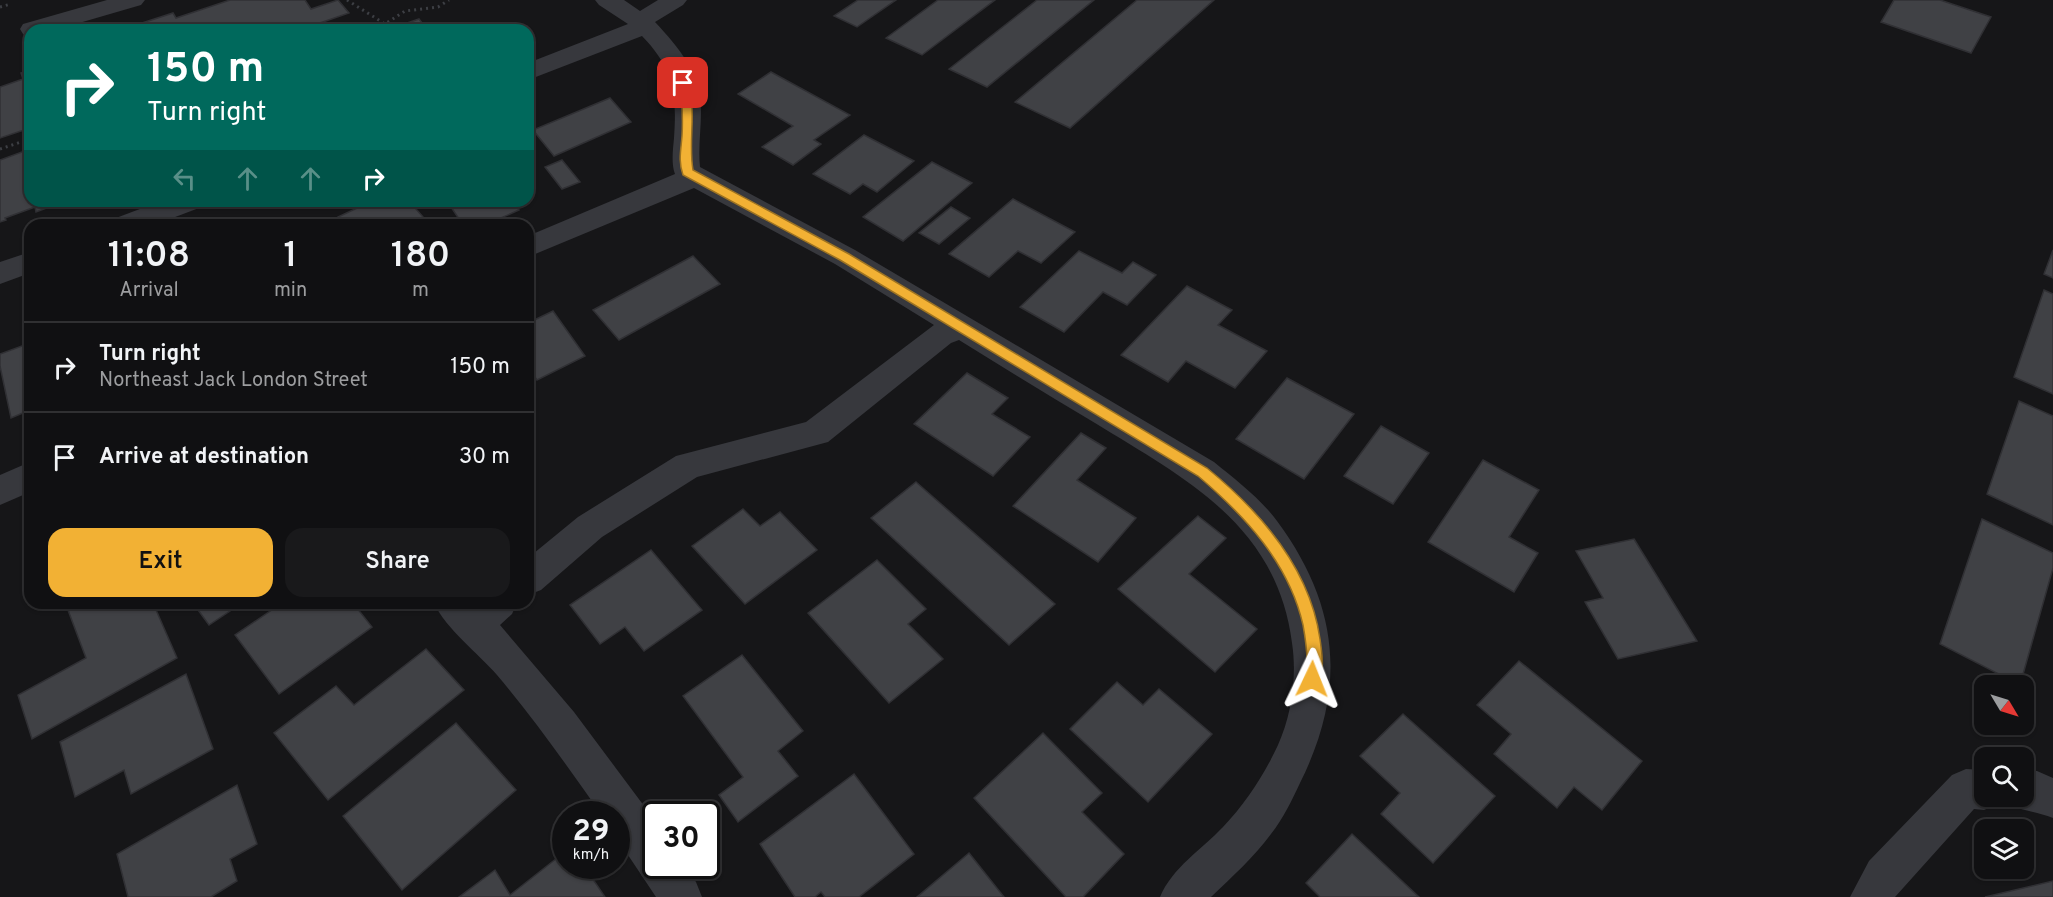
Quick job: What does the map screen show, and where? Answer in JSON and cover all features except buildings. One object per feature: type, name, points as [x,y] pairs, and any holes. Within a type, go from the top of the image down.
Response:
[{"type":"street","points":[[50,24],[134,0]]},
{"type":"street","points":[[608,0],[643,23],[664,45],[678,66],[688,100],[687,139],[684,153],[687,172],[845,257],[1202,472],[1236,500],[1264,531],[1291,573],[1310,624],[1315,661],[1307,716],[1292,761],[1255,822],[1181,897]]},
{"type":"street","points":[[534,69],[643,23],[675,0]]},
{"type":"street","points":[[534,244],[694,177]]},
{"type":"street","points":[[142,219],[173,207]]},
{"type":"street","points":[[0,273],[24,264]]},
{"type":"street","points":[[534,574],[590,527],[688,466],[816,433],[941,334],[963,328]]},
{"type":"street","points":[[0,491],[24,479]]},
{"type":"street","points":[[475,610],[537,691],[642,838]]},
{"type":"street","points":[[1871,897],[1884,876],[1966,789],[1974,789]]},
{"type":"street","points":[[2034,791],[2053,798]]},
{"type":"street","points":[[669,879],[681,897]]},
{"type":"path","points":[[347,0],[385,24],[405,11],[438,7],[449,0]]},
{"type":"path","points":[[0,149],[24,141]]},
{"type":"route","points":[[683,83],[688,100],[687,139],[684,153],[687,172],[845,257],[1202,472],[1236,500],[1264,531],[1291,573],[1310,624],[1315,661],[1312,679]]}]
